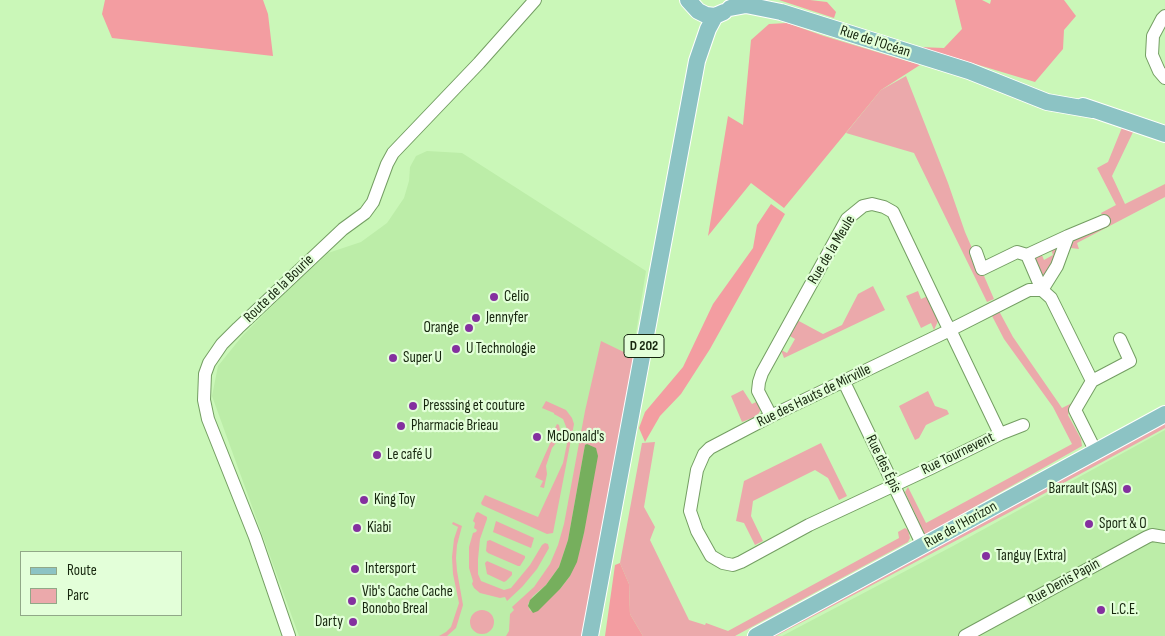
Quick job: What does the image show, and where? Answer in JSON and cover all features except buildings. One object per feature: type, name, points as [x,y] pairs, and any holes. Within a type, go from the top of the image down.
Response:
[{"type":"main road","name":"Rue de l'Océan","points":[[756,0],[780,12]]},
{"type":"main road","name":"Rue de l'Océan","points":[[733,4],[780,12],[969,71],[1047,102],[1093,110],[1165,134]]},
{"type":"main road","points":[[693,6],[706,15],[714,16],[726,12],[733,4]]},
{"type":"main road","name":"D 202","points":[[693,6],[697,61]]},
{"type":"main road","name":"D 202","points":[[591,634],[697,61],[714,16]]},
{"type":"main road","name":"Rue de l'Horizon","points":[[756,636],[1165,414]]},
{"type":"street","name":"Route de la Bourie","points":[[288,636],[255,537],[208,419],[204,400],[205,374],[209,363],[222,344],[238,328],[343,228],[365,214],[374,202],[393,152],[479,63],[535,0]]},
{"type":"street","points":[[1165,16],[1153,36],[1152,55],[1159,71],[1165,78]]},
{"type":"street","name":"Rue de la Meule","points":[[771,416],[758,391],[762,373],[847,219],[863,206],[872,204],[893,212],[950,330]]},
{"type":"street","points":[[976,252],[982,269],[1017,252],[1028,255],[1104,221]]},
{"type":"street","points":[[1042,290],[1057,266],[1068,236]]},
{"type":"street","points":[[1028,255],[1042,290],[1051,298],[1092,381]]},
{"type":"street","name":"Rue des Hauts de Mirville","points":[[893,486],[809,525],[733,565],[717,561],[707,552],[692,520],[690,511],[699,462],[710,448],[771,416],[1029,290],[1042,290]]},
{"type":"street","name":"Rue Tournevent","points":[[893,486],[1000,434],[950,330]]},
{"type":"street","points":[[1096,452],[1075,410],[1092,381],[1130,361],[1120,339]]},
{"type":"street","name":"Rue des Épis","points":[[844,382],[923,546]]},
{"type":"street","points":[[1000,434],[1023,424]]},
{"type":"street","name":"Rue Denis Papin","points":[[965,636],[1146,537],[1158,535],[1165,537]]},
{"type":"shaded area","points":[[105,0],[263,0],[268,14],[273,56],[112,38],[102,14]]},
{"type":"shaded area","points":[[779,0],[827,2],[836,12],[834,18]]},
{"type":"shaded area","points":[[955,0],[982,0],[990,4],[991,0],[1064,0],[1076,16],[1064,30],[1063,49],[1035,82],[919,47],[944,48],[962,29]]},
{"type":"shaded area","points":[[787,23],[920,65],[881,90],[784,208],[751,183],[708,236],[728,116],[743,125],[751,40],[769,24]]},
{"type":"shaded area","points":[[427,151],[462,153],[646,271],[605,523],[582,636],[299,636],[212,396],[218,366],[243,335],[285,293],[328,253],[361,242],[387,223],[404,198],[409,181],[410,167],[416,156]]},
{"type":"shaded area","points":[[771,204],[785,214],[710,349],[681,394],[660,416],[645,442],[639,428],[645,412],[683,367],[713,304],[753,248],[757,225]]},
{"type":"shaded area","points":[[1165,430],[1165,636],[782,636],[953,546]]},
{"type":"shaded area","points":[[585,445],[596,448],[598,456],[577,562],[570,576],[560,589],[538,611],[533,613],[528,606],[530,600],[546,585],[559,567],[568,540]]},
{"type":"shaded area","points":[[620,563],[629,584],[630,614],[643,636],[605,636],[615,565]]},
{"type":"green space","points":[[906,76],[965,232],[994,299],[987,302],[914,153],[846,133],[881,90]]},
{"type":"green space","points":[[1123,125],[1134,130],[1112,176],[1125,204],[1165,184],[1165,197],[1077,243],[1079,249],[1071,248],[1070,245],[1082,233],[1107,224],[1101,213],[1116,205],[1097,168],[1108,162]]},
{"type":"green space","points":[[1056,248],[1058,251],[1046,277],[1042,277],[1034,257],[1041,253],[1044,260],[1053,255],[1051,249]]},
{"type":"green space","points":[[873,286],[885,310],[784,358],[781,350],[787,353],[795,339],[788,335],[797,320],[823,334],[842,325],[858,294]]},
{"type":"green space","points":[[918,291],[921,299],[928,296],[939,319],[934,330],[931,323],[921,328],[906,296]]},
{"type":"green space","points":[[999,311],[1013,337],[1062,408],[1072,403],[1068,415],[1081,439],[1082,446],[925,535],[905,492],[908,487],[926,523],[1072,444],[1053,407],[1004,339],[991,314]]},
{"type":"green space","points":[[601,341],[634,357],[583,636],[506,636],[509,631],[510,614],[514,610],[512,607],[534,587],[550,564],[558,545],[564,524],[585,411]],"holes":[[[587,444],[584,533],[570,576],[560,589],[530,611],[528,604],[533,596],[546,585],[559,567],[568,540],[585,445]]]},
{"type":"green space","points":[[743,390],[752,404],[758,401],[762,408],[757,416],[742,422],[731,396]]},
{"type":"green space","points":[[928,391],[935,406],[947,410],[949,414],[926,425],[919,438],[915,440],[899,406]]},
{"type":"green space","points":[[546,401],[566,410],[574,424],[553,533],[547,534],[481,503],[485,495],[538,517],[563,463],[569,434],[563,419],[542,408]]},
{"type":"green space","points":[[1165,420],[1165,428],[1010,512],[776,636],[766,636]]},
{"type":"green space","points":[[557,424],[560,430],[546,466],[547,474],[544,488],[540,487],[543,481],[535,477],[557,432],[554,430]]},
{"type":"green space","points":[[655,442],[644,507],[655,527],[650,540],[689,620],[705,625],[706,623],[728,631],[899,538],[898,532],[905,528],[908,530],[910,538],[908,542],[735,636],[643,636],[630,614],[629,584],[620,563],[642,443]]},
{"type":"green space","points":[[821,443],[847,496],[839,500],[828,478],[815,470],[753,501],[751,516],[763,541],[755,545],[744,523],[736,521],[744,481]]},
{"type":"green space","points":[[478,512],[487,517],[480,539],[478,559],[478,574],[481,581],[504,590],[511,588],[530,565],[542,545],[548,544],[549,548],[537,569],[507,601],[505,597],[500,598],[480,593],[472,584],[473,581],[469,568],[469,547],[473,533],[477,530],[474,528],[475,523],[473,521]]},
{"type":"green space","points":[[496,521],[534,538],[531,548],[493,532]]},
{"type":"green space","points":[[453,522],[462,526],[456,558],[463,605],[456,628],[447,636],[439,636],[451,627],[459,603],[453,574],[452,557],[454,539],[458,527],[452,524]]},
{"type":"green space","points":[[490,540],[525,556],[520,566],[488,553],[486,551],[487,541]]},
{"type":"green space","points":[[487,561],[512,572],[512,575],[504,582],[487,574],[485,563]]},
{"type":"green space","points":[[482,610],[491,613],[494,622],[491,631],[482,634],[473,631],[470,622],[473,613]]},
{"type":"place","name":"Celio","points":[[494,297]]},
{"type":"place","name":"Jennyfer","points":[[476,318]]},
{"type":"place","name":"Orange","points":[[469,328]]},
{"type":"place","name":"U Technologie","points":[[456,349]]},
{"type":"place","name":"Super U","points":[[393,358]]},
{"type":"place","name":"Presssing et couture","points":[[413,406]]},
{"type":"place","name":"Pharmacie Brieau","points":[[401,426]]},
{"type":"place","name":"McDonald's","points":[[537,437]]},
{"type":"place","name":"Le café U","points":[[377,455]]},
{"type":"place","name":"Barrault (SAS)","points":[[1127,489]]},
{"type":"place","name":"King Toy","points":[[364,500]]},
{"type":"place","name":"Sport & O","points":[[1089,524]]},
{"type":"place","name":"Kiabi","points":[[357,528]]},
{"type":"place","name":"Tanguy (Extra)","points":[[986,556]]},
{"type":"place","name":"Intersport","points":[[355,569]]},
{"type":"place","name":"Vib's Cache Cache Bonobo Breal","points":[[352,601]]},
{"type":"place","name":"L.C.E.","points":[[1101,610]]},
{"type":"place","name":"Darty","points":[[353,622]]}]
